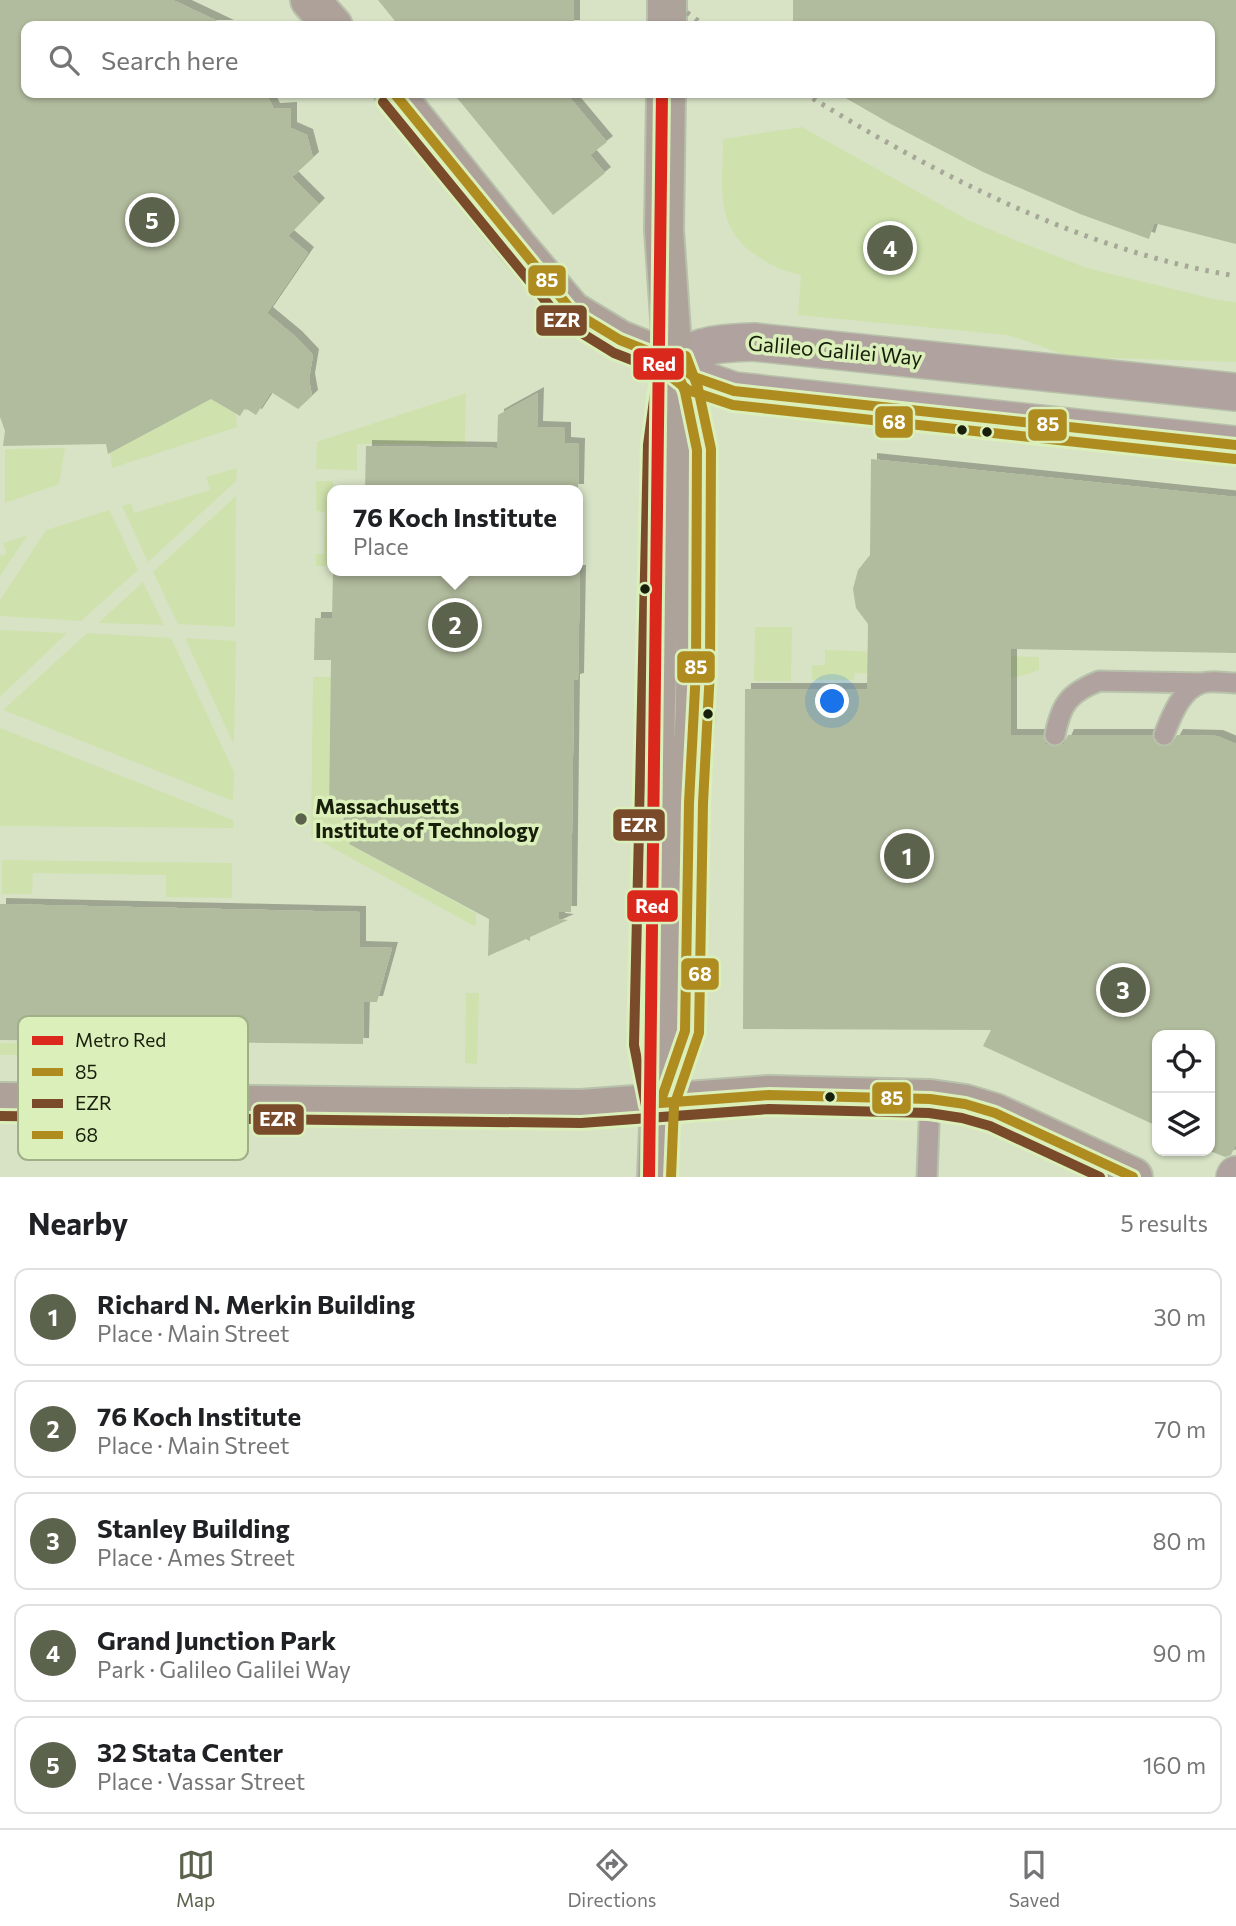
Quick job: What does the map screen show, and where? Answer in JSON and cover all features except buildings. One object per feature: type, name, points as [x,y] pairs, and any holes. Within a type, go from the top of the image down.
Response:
[{"type":"main road","points":[[667,0],[667,21]]},
{"type":"main road","points":[[657,1177],[660,1103],[685,1031],[689,803],[696,681],[697,450],[685,392],[673,361],[664,230],[666,98]]},
{"type":"street","points":[[310,0],[329,21]]},
{"type":"street","points":[[398,98],[572,310],[621,341],[673,361],[694,377],[734,391],[1236,445]]},
{"type":"street","name":"Galileo Galilei Way","points":[[673,361],[692,350],[729,342],[754,342],[1236,392]]},
{"type":"street","points":[[248,1105],[581,1109],[769,1095],[930,1099],[965,1104],[995,1113],[1133,1177]]},
{"type":"street","points":[[0,1102],[18,1102]]},
{"type":"lane","points":[[1055,735],[1060,712],[1071,698],[1084,687],[1099,681],[1236,683]]},
{"type":"lane","points":[[1164,735],[1171,717],[1186,693],[1202,683]]},
{"type":"lane","points":[[927,1177],[930,1099]]},
{"type":"green space","points":[[802,127],[968,220],[1015,240],[1087,268],[1236,302],[1236,362],[1077,357],[1006,335],[798,315],[801,275],[783,270],[762,259],[743,245],[733,232],[724,204],[722,172],[723,139]]},
{"type":"green space","points":[[466,393],[465,444],[357,444],[357,470],[316,469],[317,442]]},
{"type":"green space","points":[[211,399],[236,414],[237,427],[112,468],[110,453]]},
{"type":"green space","points":[[65,448],[59,484],[5,503],[5,449]]},
{"type":"green space","points":[[237,468],[236,481],[148,562],[122,506],[131,503],[134,513],[210,490],[206,477]]},
{"type":"green space","points":[[316,481],[333,481],[333,485],[327,485],[327,566],[316,566],[316,554],[324,554],[325,512],[316,511]]},
{"type":"green space","points":[[236,496],[235,627],[178,624],[153,572]]},
{"type":"green space","points":[[109,510],[138,570],[81,621],[0,616],[0,600],[46,530]]},
{"type":"green space","points":[[28,535],[0,576],[0,556],[7,554],[3,543]]},
{"type":"green space","points":[[143,582],[164,625],[98,623]]},
{"type":"green space","points":[[755,627],[792,627],[791,681],[754,681]]},
{"type":"green space","points":[[0,630],[67,633],[0,697]]},
{"type":"green space","points":[[87,633],[171,638],[234,772],[233,801],[3,710]]},
{"type":"green space","points":[[185,638],[236,641],[234,745]]},
{"type":"green space","points":[[825,650],[1039,657],[1039,670],[997,679],[855,673],[854,680],[812,680],[812,665],[825,665]]},
{"type":"green space","points":[[313,677],[331,677],[329,814],[341,814],[341,826],[355,834],[349,844],[476,913],[476,927],[311,836]]},
{"type":"green space","points":[[0,728],[233,820],[233,828],[0,826]]},
{"type":"green space","points":[[2,860],[232,863],[232,898],[166,897],[166,875],[33,873],[32,894],[2,894]]},
{"type":"green space","points":[[466,993],[479,993],[477,1064],[465,1063]]},
{"type":"green space","points":[[0,1043],[18,1043],[18,1055],[0,1055]]},
{"type":"railway","points":[[670,0],[698,21]]},
{"type":"railway","points":[[812,98],[905,152],[1011,205],[1122,248],[1236,276]]},
{"type":"metro line","name":"Red","points":[[649,1177],[662,98]]},
{"type":"transit line","name":"85","points":[[398,98],[572,311],[620,340],[673,361],[694,377],[734,391],[1236,445]]},
{"type":"transit line","name":"EZR","points":[[383,102],[562,321],[614,353],[658,370],[648,445],[634,1045],[646,1106]]},
{"type":"transit line","name":"68","points":[[671,1177],[674,1106],[699,1033],[703,803],[710,670],[711,449],[698,388],[686,356]]},
{"type":"transit line","name":"85","points":[[673,361],[685,392],[697,450],[696,670],[689,803],[685,1031],[660,1103],[769,1095],[930,1099],[965,1104],[995,1113],[1133,1177]]},
{"type":"transit line","name":"68","points":[[665,372],[688,390],[733,405],[1235,459]]},
{"type":"transit line","name":"EZR","points":[[248,1119],[581,1123],[769,1109],[929,1113],[990,1126],[1100,1177]]},
{"type":"transit line","name":"EZR","points":[[0,1116],[18,1116]]},
{"type":"place","name":"32 Stata Center","points":[[152,220]]},
{"type":"place","name":"Grand Junction Park","points":[[890,248]]},
{"type":"place","name":"76 Koch Institute","points":[[455,625]]},
{"type":"place","name":"Massachusetts Institute of Technology","points":[[301,819]]},
{"type":"place","name":"Richard N. Merkin Building","points":[[907,856]]},
{"type":"place","name":"Stanley Building","points":[[1123,990]]}]
